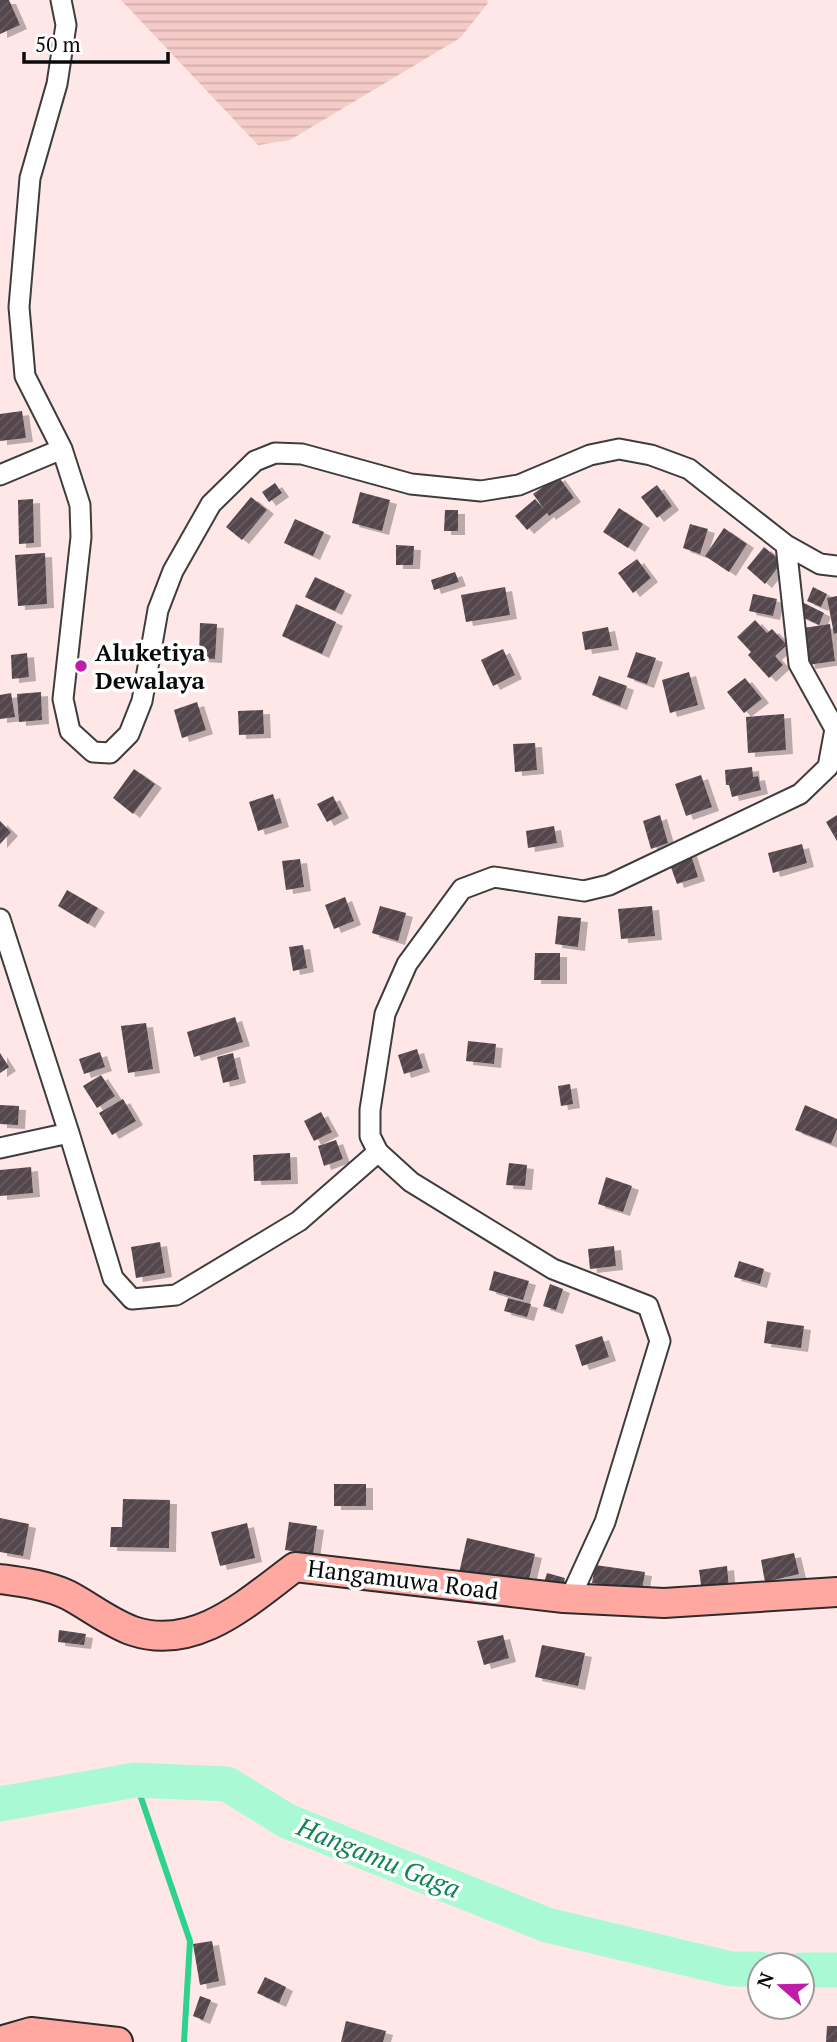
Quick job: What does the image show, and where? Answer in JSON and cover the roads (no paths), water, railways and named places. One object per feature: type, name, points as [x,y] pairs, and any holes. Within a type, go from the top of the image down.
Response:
[{"type":"street","points":[[61,0],[66,25],[57,84],[30,178],[19,307],[25,376],[62,449],[80,505],[81,537],[63,698],[70,731],[93,752],[110,753],[129,734],[142,701],[159,610],[173,571],[211,504],[255,461],[275,453],[302,454],[411,484],[481,491],[519,485],[590,455],[619,449],[652,455],[689,469],[786,545],[820,564],[837,566]]},
{"type":"street","points":[[0,475],[62,449]]},
{"type":"street","points":[[565,1598],[572,1594],[605,1522],[660,1341],[648,1306],[554,1269],[411,1182],[378,1152],[370,1136],[370,1110],[385,1014],[407,964],[462,889],[494,877],[584,891],[609,885],[800,794],[828,767],[835,729],[799,664],[786,545]]},
{"type":"street","points":[[0,919],[113,1278],[132,1299],[176,1294],[299,1221],[378,1152]]},
{"type":"street","points":[[0,1148],[69,1133]]},
{"type":"street","name":"Hangamuwa Road","points":[[0,1579],[65,1593],[133,1631],[164,1636],[199,1630],[232,1614],[295,1567],[565,1598],[664,1603],[837,1592]]},
{"type":"street","points":[[0,2041],[31,2032],[118,2042]]},
{"type":"waterway","points":[[135,1780],[190,1941],[184,2042]]},
{"type":"waterway","name":"Hangamu Gaga","points":[[0,1804],[135,1780],[227,1784],[287,1821],[547,1925],[731,1969],[746,1969]]},
{"type":"waterway","name":"Hangamu Gaga","points":[[816,1970],[837,1970]]},
{"type":"place","name":"Aluketiya Dewalaya","points":[[81,666]]}]
